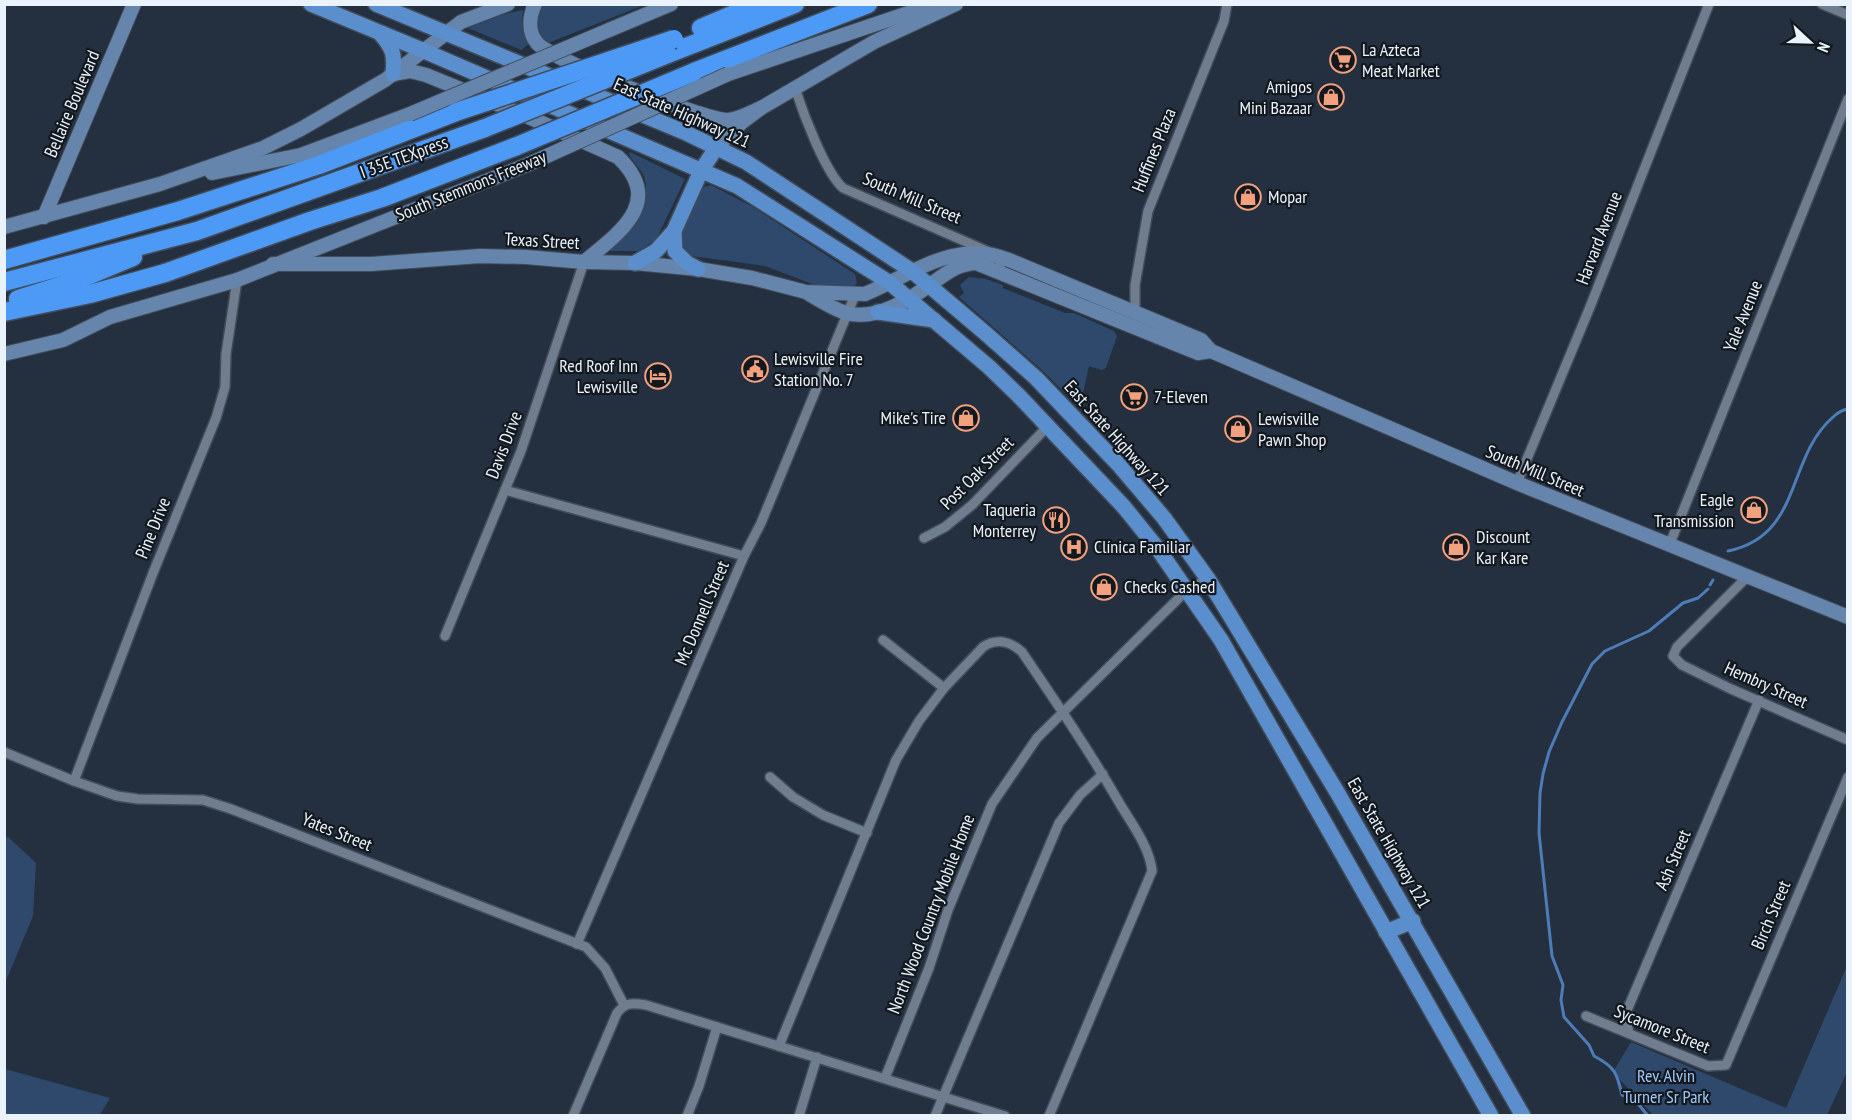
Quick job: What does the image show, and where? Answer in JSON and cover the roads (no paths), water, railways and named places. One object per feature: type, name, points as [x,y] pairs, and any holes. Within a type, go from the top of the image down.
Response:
[{"type":"highway","points":[[4,260],[178,211],[318,165],[456,112],[671,46],[758,4]]},
{"type":"highway","name":"I 35E TEXpress","points":[[4,282],[196,231],[485,128],[671,46],[795,4]]},
{"type":"highway","name":"South Stemmons Freeway","points":[[4,312],[90,294],[165,273],[381,198],[517,146],[694,72],[868,4]]},
{"type":"highway","points":[[4,303],[78,280],[196,231]]},
{"type":"main road","name":"Bellaire Boulevard","points":[[44,218],[134,4]]},
{"type":"main road","points":[[311,4],[702,171],[746,192],[890,284],[989,367],[1124,507],[1158,549],[1221,640],[1491,1116]]},
{"type":"main road","name":"East State Highway 121","points":[[376,4],[684,132],[746,162],[912,271],[1036,378],[1164,518],[1208,579],[1413,921],[1523,1116]]},
{"type":"main road","points":[[4,227],[44,218],[160,184],[263,148],[283,139],[393,74],[461,22],[508,4]]},
{"type":"main road","points":[[535,4],[531,17],[531,34],[543,50],[613,81],[711,119],[729,120],[761,108]]},
{"type":"main road","points":[[160,184],[301,155],[410,114],[671,4]]},
{"type":"main road","name":"South Stemmons Freeway","points":[[4,354],[63,340],[110,317],[237,280],[529,164],[728,74],[935,4]]},
{"type":"main road","points":[[635,263],[656,251],[674,231],[702,171],[716,148],[741,123],[761,108],[874,42],[956,4]]},
{"type":"main road","points":[[380,33],[392,46],[393,74]]},
{"type":"main road","points":[[393,74],[410,71],[426,75],[618,157],[629,168],[639,189],[635,212],[616,235],[584,262]]},
{"type":"main road","points":[[674,231],[675,250],[687,263],[698,269]]},
{"type":"main road","name":"South Mill Street","points":[[890,284],[912,271],[957,254],[985,252],[1001,264],[1133,319],[1198,353],[1211,351],[1517,483],[1848,617]]},
{"type":"main road","name":"Texas Street","points":[[273,264],[371,264],[480,256],[526,257],[698,269],[752,278],[806,292],[866,294],[890,284]]},
{"type":"main road","name":"South Mill Street","points":[[908,299],[950,269],[964,263],[1001,264]]},
{"type":"main road","name":"Texas Street","points":[[806,292],[847,314],[870,315],[908,299]]},
{"type":"main road","points":[[878,312],[934,320]]},
{"type":"main road","points":[[1288,761],[1311,748]]},
{"type":"main road","points":[[1386,932],[1413,921]]},
{"type":"main road","points":[[1442,1030],[1466,1015]]},
{"type":"street","name":"Huffines Plaza","points":[[1133,319],[1135,285],[1148,211],[1224,21],[1227,4]]},
{"type":"street","name":"Harvard Avenue","points":[[1517,483],[1586,317],[1709,4]]},
{"type":"street","points":[[1822,4],[1848,15]]},
{"type":"street","name":"South Mill Street","points":[[795,88],[826,165],[836,182],[843,188],[1001,264]]},
{"type":"street","name":"Yale Avenue","points":[[1669,546],[1848,99]]},
{"type":"street","name":"Davis Drive","points":[[445,636],[505,490],[549,369],[584,262]]},
{"type":"street","name":"Pine Drive","points":[[74,781],[153,573],[216,418],[225,387],[226,354],[237,280]]},
{"type":"street","name":"Mc Donnell Street","points":[[578,944],[744,556],[761,523],[855,295]]},
{"type":"street","name":"Post Oak Street","points":[[924,538],[945,527],[972,506],[1048,426]]},
{"type":"street","points":[[505,490],[744,556]]},
{"type":"street","name":"Hembry Street","points":[[1748,576],[1677,646],[1673,656],[1682,664],[1731,689],[1848,740]]},
{"type":"street","name":"North Wood Country Mobile Home","points":[[885,1078],[929,968],[948,910],[992,804],[1037,738],[1187,590],[1208,579]]},
{"type":"street","points":[[883,640],[944,688]]},
{"type":"street","points":[[779,1046],[896,760],[944,688],[983,647],[990,642],[1002,641],[1022,652],[1064,713],[1103,774],[1150,860],[1152,871],[1049,1116]]},
{"type":"street","name":"Ash Street","points":[[1629,1033],[1625,1015],[1760,700]]},
{"type":"street","name":"Yates Street","points":[[4,752],[74,781],[127,797],[203,800],[231,809],[578,944],[585,947],[605,968],[624,1005]]},
{"type":"street","points":[[935,1116],[1059,823],[1080,795],[1103,774]]},
{"type":"street","points":[[770,777],[794,797],[823,815],[867,833]]},
{"type":"street","name":"Birch Street","points":[[1726,1065],[1848,777]]},
{"type":"street","points":[[573,1116],[617,1013],[624,1005],[630,1003],[646,1005],[1005,1116]]},
{"type":"street","name":"Sycamore Street","points":[[1586,1016],[1708,1066],[1726,1065]]},
{"type":"street","points":[[687,1116],[717,1027]]},
{"type":"street","points":[[799,1116],[817,1057]]},
{"type":"waterway","points":[[1728,551],[1752,543],[1769,530],[1781,513],[1817,435],[1836,415],[1848,409]]},
{"type":"waterway","points":[[1710,585],[1713,580]]},
{"type":"waterway","points":[[1648,1116],[1635,1100],[1622,1095],[1614,1071],[1594,1056],[1589,1045],[1564,1017],[1561,1000],[1563,985],[1552,956],[1539,833],[1540,793],[1549,752],[1592,664],[1605,651],[1649,631],[1683,603],[1698,598],[1708,589]]},
{"type":"place","name":"La Azteca Meat Market","points":[[1343,60]]},
{"type":"place","name":"Amigos Mini Bazaar","points":[[1331,97]]},
{"type":"place","name":"Mopar","points":[[1248,197]]},
{"type":"place","name":"Lewisville Fire Station No. 7","points":[[755,369]]},
{"type":"place","name":"Red Roof Inn Lewisville","points":[[658,376]]},
{"type":"place","name":"7-Eleven","points":[[1134,397]]},
{"type":"place","name":"Mike's Tire","points":[[966,418]]},
{"type":"place","name":"Lewisville Pawn Shop","points":[[1238,429]]},
{"type":"place","name":"Eagle Transmission","points":[[1754,510]]},
{"type":"place","name":"Taqueria Monterrey","points":[[1056,520]]},
{"type":"place","name":"Clínica Familiar","points":[[1074,547]]},
{"type":"place","name":"Discount Kar Kare","points":[[1456,547]]},
{"type":"place","name":"Checks Cashed","points":[[1104,587]]},
{"type":"park label","name":"Rev. Alvin Turner Sr Park","points":[[1666,1086]]}]
